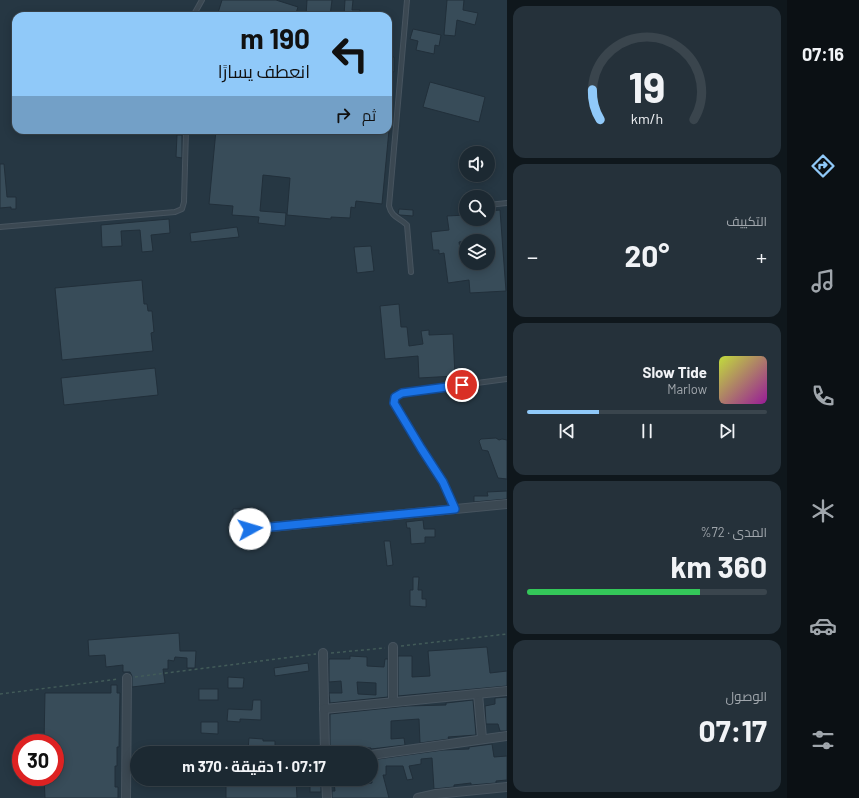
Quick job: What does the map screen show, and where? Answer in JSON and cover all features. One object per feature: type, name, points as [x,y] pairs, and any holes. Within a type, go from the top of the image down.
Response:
[{"type":"street","points":[[250,529],[507,504]]},
{"type":"street","points":[[392,702],[393,647]]},
{"type":"street","points":[[323,653],[325,746]]},
{"type":"street","points":[[126,798],[127,678]]},
{"type":"street","points":[[324,709],[507,691]]},
{"type":"street","points":[[478,694],[482,738]]},
{"type":"street","points":[[378,754],[482,738],[507,736]]},
{"type":"street","points":[[326,786],[327,798]]},
{"type":"street","points":[[418,798],[436,794],[507,787]]},
{"type":"lane","points":[[195,12],[202,0]]},
{"type":"lane","points":[[406,0],[389,206],[390,212],[407,225],[411,272]]},
{"type":"lane","points":[[0,227],[175,212],[182,209],[184,202],[186,134]]},
{"type":"lane","points":[[495,204],[507,203]]},
{"type":"lane","points":[[455,509],[443,482],[398,412],[394,403],[395,397],[402,393],[507,379]]},
{"type":"path","points":[[0,694],[323,653],[393,647],[507,634]]},
{"type":"building","points":[[222,0],[276,0],[298,7],[296,12],[218,12]]},
{"type":"building","points":[[307,0],[332,0],[330,12],[306,12]]},
{"type":"building","points":[[345,0],[353,0],[352,10],[360,10],[360,12],[344,12]]},
{"type":"building","points":[[447,0],[464,0],[463,10],[478,13],[475,25],[457,20],[455,36],[444,35]]},
{"type":"building","points":[[413,29],[441,35],[439,46],[435,45],[434,54],[416,50],[418,41],[410,39]]},
{"type":"building","points":[[392,57],[394,57],[394,72],[392,72]]},
{"type":"building","points":[[430,82],[485,97],[479,122],[423,107]]},
{"type":"building","points":[[216,134],[389,134],[382,204],[356,201],[355,208],[351,207],[350,218],[331,217],[331,219],[287,215],[290,178],[263,175],[260,211],[286,213],[285,226],[258,223],[259,217],[232,215],[233,206],[209,204]]},
{"type":"building","points":[[177,135],[182,135],[182,158],[176,157]]},
{"type":"building","points":[[0,164],[4,164],[7,197],[16,197],[16,209],[11,209],[11,207],[0,208]]},
{"type":"building","points":[[399,209],[413,210],[413,216],[398,214]]},
{"type":"building","points":[[495,210],[500,210],[506,291],[470,293],[469,280],[448,283],[444,253],[439,254],[439,250],[433,250],[431,232],[449,230],[447,216],[459,215],[459,226],[495,226]]},
{"type":"building","points":[[169,219],[170,233],[151,235],[153,251],[142,252],[140,230],[121,231],[122,246],[102,247],[101,225]]},
{"type":"building","points":[[237,227],[239,237],[191,242],[190,233]]},
{"type":"building","points":[[371,246],[374,271],[357,273],[354,247]]},
{"type":"building","points":[[142,280],[144,304],[147,304],[148,311],[152,311],[154,332],[151,333],[153,351],[62,360],[55,288]]},
{"type":"building","points":[[399,304],[401,327],[407,327],[409,346],[423,344],[421,331],[429,330],[429,335],[453,334],[455,376],[419,378],[418,356],[385,359],[380,306]]},
{"type":"building","points":[[155,368],[158,395],[64,405],[61,378]]},
{"type":"building","points":[[496,438],[499,440],[507,440],[507,479],[498,478],[488,451],[482,450],[479,441],[481,439]]},
{"type":"building","points":[[507,491],[507,499],[474,502],[474,496],[488,496],[487,492]]},
{"type":"building","points":[[233,509],[241,509],[242,523],[233,523]]},
{"type":"building","points":[[423,520],[424,529],[435,529],[435,537],[425,537],[425,543],[411,544],[410,528],[407,528],[406,522]]},
{"type":"building","points":[[384,541],[390,541],[393,565],[387,566]]},
{"type":"building","points":[[413,577],[419,577],[418,590],[422,590],[422,599],[426,599],[426,607],[410,606],[410,590],[413,590]]},
{"type":"building","points":[[179,633],[180,651],[196,651],[195,668],[187,668],[187,658],[175,657],[174,661],[168,660],[168,669],[163,669],[165,683],[132,687],[132,676],[130,672],[123,672],[123,665],[106,667],[105,655],[89,656],[88,640]]},
{"type":"building","points":[[487,647],[490,673],[507,671],[507,686],[398,696],[398,656],[412,656],[412,677],[430,676],[428,651]]},
{"type":"building","points":[[350,656],[367,657],[367,666],[384,667],[385,659],[388,659],[388,697],[330,703],[329,693],[342,693],[341,681],[329,682],[329,659],[350,659]],"holes":[[[357,682],[376,683],[376,695],[358,694]]]},
{"type":"building","points":[[308,663],[309,671],[275,676],[274,668]]},
{"type":"building","points":[[228,677],[244,678],[243,688],[228,688]]},
{"type":"building","points":[[111,685],[117,685],[117,693],[120,693],[119,747],[117,747],[117,766],[115,766],[115,787],[118,787],[118,798],[45,798],[44,786],[64,786],[64,734],[44,734],[45,693],[111,693]]},
{"type":"building","points":[[199,689],[218,689],[218,700],[199,700]]},
{"type":"building","points":[[507,697],[507,731],[500,731],[498,724],[486,724],[485,706],[495,704],[495,698]]},
{"type":"building","points":[[253,700],[261,700],[261,720],[240,719],[240,722],[227,721],[228,709],[252,710]]},
{"type":"building","points":[[473,700],[476,735],[448,737],[449,739],[420,743],[419,719],[391,721],[391,739],[404,738],[405,745],[378,748],[378,746],[330,746],[330,714],[407,706],[446,705],[446,703]]},
{"type":"building","points":[[201,722],[218,722],[218,734],[201,733]]},
{"type":"building","points":[[249,738],[263,739],[263,741],[275,741],[275,746],[248,746]]},
{"type":"building","points":[[492,744],[494,757],[507,756],[507,780],[496,781],[496,783],[471,785],[471,783],[454,785],[454,787],[434,789],[432,758],[421,759],[421,764],[409,766],[413,779],[407,780],[403,766],[386,766],[386,775],[383,775],[389,798],[332,798],[332,791],[335,791],[334,786],[378,786],[378,759],[443,750],[469,749],[469,747]]},
{"type":"building","points":[[226,786],[296,786],[297,798],[226,798]]},
{"type":"building","points":[[310,786],[321,786],[321,792],[310,792]]},
{"type":"route","points":[[250,529],[455,509],[443,482],[398,412],[394,403],[395,397],[402,393],[462,385]]}]
